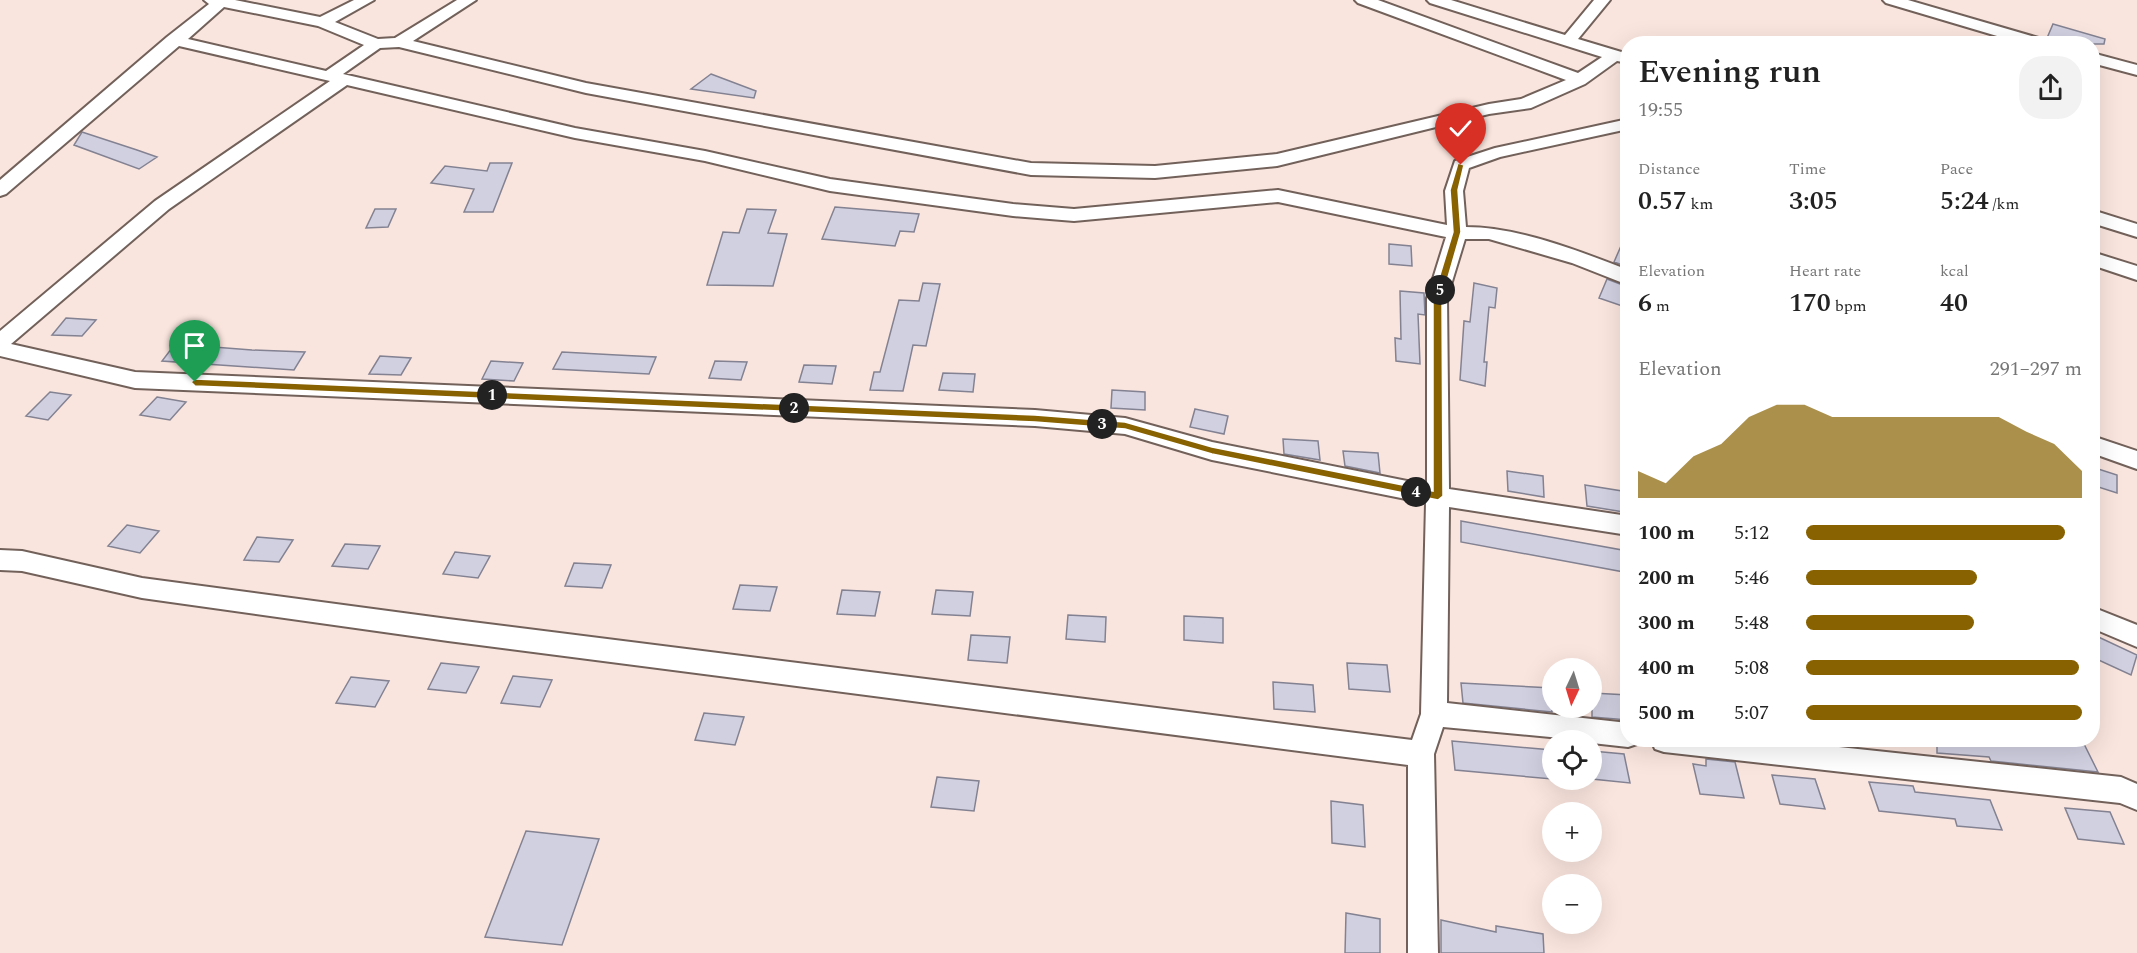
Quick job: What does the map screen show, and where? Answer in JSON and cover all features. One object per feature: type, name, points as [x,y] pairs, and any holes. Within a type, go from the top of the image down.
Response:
[{"type":"street","points":[[322,22],[366,0]]},
{"type":"street","points":[[399,42],[468,0]]},
{"type":"street","points":[[1363,0],[1558,70],[1579,80]]},
{"type":"street","points":[[1436,0],[1620,58]]},
{"type":"street","points":[[1569,40],[1602,0]]},
{"type":"street","points":[[1891,0],[2015,36]]},
{"type":"street","points":[[0,190],[216,1],[322,22],[376,44],[399,42],[586,88],[1031,170],[1155,172],[1277,160],[1489,109],[1526,104],[1620,59]]},
{"type":"street","points":[[173,40],[575,133],[705,156],[853,188],[1013,210],[1074,215],[1278,196],[1457,232],[1489,233],[1579,258],[1620,275]]},
{"type":"street","points":[[0,342],[162,205],[335,79],[376,44]]},
{"type":"street","points":[[2100,60],[2137,70]]},
{"type":"street","points":[[1424,953],[1421,754],[1434,714],[1438,496],[1437,298],[1457,232],[1454,190],[1461,165],[1495,153],[1620,126]]},
{"type":"street","points":[[2100,219],[2137,231]]},
{"type":"street","points":[[2100,261],[2137,273]]},
{"type":"street","points":[[0,349],[135,380],[1023,418],[1125,426],[1212,451],[1438,496],[1620,525]]},
{"type":"street","points":[[2100,447],[2137,460]]},
{"type":"street","points":[[0,560],[22,561],[142,588],[448,630],[1421,754]]},
{"type":"street","points":[[2100,620],[2137,636]]},
{"type":"street","points":[[1434,714],[1620,734]]},
{"type":"street","points":[[1728,747],[2121,790],[2137,797]]},
{"type":"building","points":[[2053,24],[2095,36],[2048,36]]},
{"type":"building","points":[[2100,38],[2105,39],[2104,44],[2100,44]]},
{"type":"building","points":[[711,74],[756,91],[754,98],[691,89]]},
{"type":"building","points":[[82,132],[157,157],[139,169],[74,145]]},
{"type":"building","points":[[490,163],[512,163],[493,212],[464,212],[474,189],[431,183],[445,166],[487,171]]},
{"type":"building","points":[[835,207],[919,214],[914,232],[900,231],[895,246],[822,239]]},
{"type":"building","points":[[375,209],[396,209],[388,227],[366,228]]},
{"type":"building","points":[[747,209],[776,210],[768,233],[787,234],[773,286],[707,285],[723,232],[739,233]]},
{"type":"building","points":[[1389,244],[1411,246],[1412,266],[1389,264]]},
{"type":"building","points":[[1620,248],[1620,264],[1614,262]]},
{"type":"building","points":[[1607,279],[1620,284],[1620,305],[1599,298]]},
{"type":"building","points":[[923,283],[940,284],[926,346],[913,345],[903,391],[870,390],[874,372],[880,372],[899,300],[919,301]]},
{"type":"building","points":[[1474,283],[1497,288],[1495,308],[1489,307],[1484,362],[1487,362],[1485,386],[1460,380],[1464,321],[1470,322]]},
{"type":"building","points":[[1400,291],[1424,293],[1425,315],[1418,314],[1420,364],[1396,361],[1395,338],[1401,339]]},
{"type":"building","points":[[66,318],[96,320],[82,336],[52,335]]},
{"type":"building","points":[[175,344],[305,352],[294,370],[162,361]]},
{"type":"building","points":[[562,352],[656,357],[649,374],[553,369]]},
{"type":"building","points":[[380,356],[411,358],[401,375],[369,374]]},
{"type":"building","points":[[491,361],[523,363],[514,381],[482,379]]},
{"type":"building","points":[[715,361],[747,362],[741,380],[709,378]]},
{"type":"building","points":[[804,365],[836,366],[832,384],[799,382]]},
{"type":"building","points":[[943,373],[975,374],[973,392],[939,390]]},
{"type":"building","points":[[1112,390],[1145,392],[1145,410],[1111,408]]},
{"type":"building","points":[[50,392],[71,395],[48,420],[26,416]]},
{"type":"building","points":[[157,397],[186,402],[170,420],[140,415]]},
{"type":"building","points":[[1195,409],[1228,416],[1224,434],[1190,427]]},
{"type":"building","points":[[1283,439],[1318,441],[1320,460],[1284,454]]},
{"type":"building","points":[[1343,451],[1378,453],[1380,473],[1345,466]]},
{"type":"building","points":[[2100,470],[2117,475],[2117,493],[2100,488]]},
{"type":"building","points":[[1507,471],[1543,476],[1544,497],[1508,491]]},
{"type":"building","points":[[1585,485],[1620,491],[1620,511],[1587,506]]},
{"type":"building","points":[[1461,521],[1620,550],[1620,571],[1461,542]]},
{"type":"building","points":[[127,525],[159,531],[140,553],[108,546]]},
{"type":"building","points":[[257,537],[293,540],[279,562],[244,560]]},
{"type":"building","points":[[345,544],[380,546],[368,569],[332,566]]},
{"type":"building","points":[[455,552],[490,556],[478,578],[443,574]]},
{"type":"building","points":[[574,563],[611,565],[602,588],[565,586]]},
{"type":"building","points":[[740,585],[777,587],[770,611],[733,609]]},
{"type":"building","points":[[842,590],[880,592],[875,616],[837,614]]},
{"type":"building","points":[[936,590],[973,592],[970,616],[932,614]]},
{"type":"building","points":[[1068,615],[1106,617],[1105,642],[1066,639]]},
{"type":"building","points":[[1184,616],[1223,618],[1223,643],[1184,640]]},
{"type":"building","points":[[971,635],[1010,637],[1007,663],[968,660]]},
{"type":"building","points":[[2100,638],[2137,655],[2131,675],[2100,661]]},
{"type":"building","points":[[441,663],[479,667],[466,693],[428,689]]},
{"type":"building","points":[[1347,663],[1387,665],[1390,692],[1349,689]]},
{"type":"building","points":[[513,676],[552,680],[540,707],[501,703]]},
{"type":"building","points":[[351,677],[389,681],[375,707],[336,703]]},
{"type":"building","points":[[1273,682],[1313,685],[1315,712],[1274,709]]},
{"type":"building","points":[[1461,683],[1542,687],[1542,711],[1463,703]]},
{"type":"building","points":[[1602,694],[1620,695],[1620,719],[1602,718]]},
{"type":"building","points":[[704,713],[744,717],[735,745],[695,740]]},
{"type":"building","points":[[1452,741],[1542,749],[1542,778],[1455,770]]},
{"type":"building","points":[[1937,747],[2086,747],[2098,772],[1991,761],[1989,757],[1937,753]]},
{"type":"building","points":[[1602,752],[1624,754],[1630,783],[1602,780]]},
{"type":"building","points":[[1706,759],[1735,762],[1744,798],[1700,794],[1693,764],[1706,766]]},
{"type":"building","points":[[1772,775],[1815,779],[1825,809],[1780,804]]},
{"type":"building","points":[[937,777],[979,781],[974,811],[931,807]]},
{"type":"building","points":[[1869,782],[1913,786],[1915,792],[1990,800],[2002,830],[1957,826],[1955,819],[1879,811]]},
{"type":"building","points":[[1331,801],[1363,805],[1365,847],[1332,843]]},
{"type":"building","points":[[2065,808],[2110,812],[2124,844],[2078,839]]},
{"type":"building","points":[[526,831],[599,839],[562,945],[485,937]]},
{"type":"building","points":[[1346,913],[1380,919],[1380,953],[1345,953]]},
{"type":"building","points":[[1441,920],[1496,932],[1496,926],[1543,934],[1544,953],[1441,953]]},
{"type":"route","points":[[195,382],[1035,418],[1125,426],[1212,451],[1438,496],[1437,298],[1457,232],[1454,190],[1461,165]]}]
